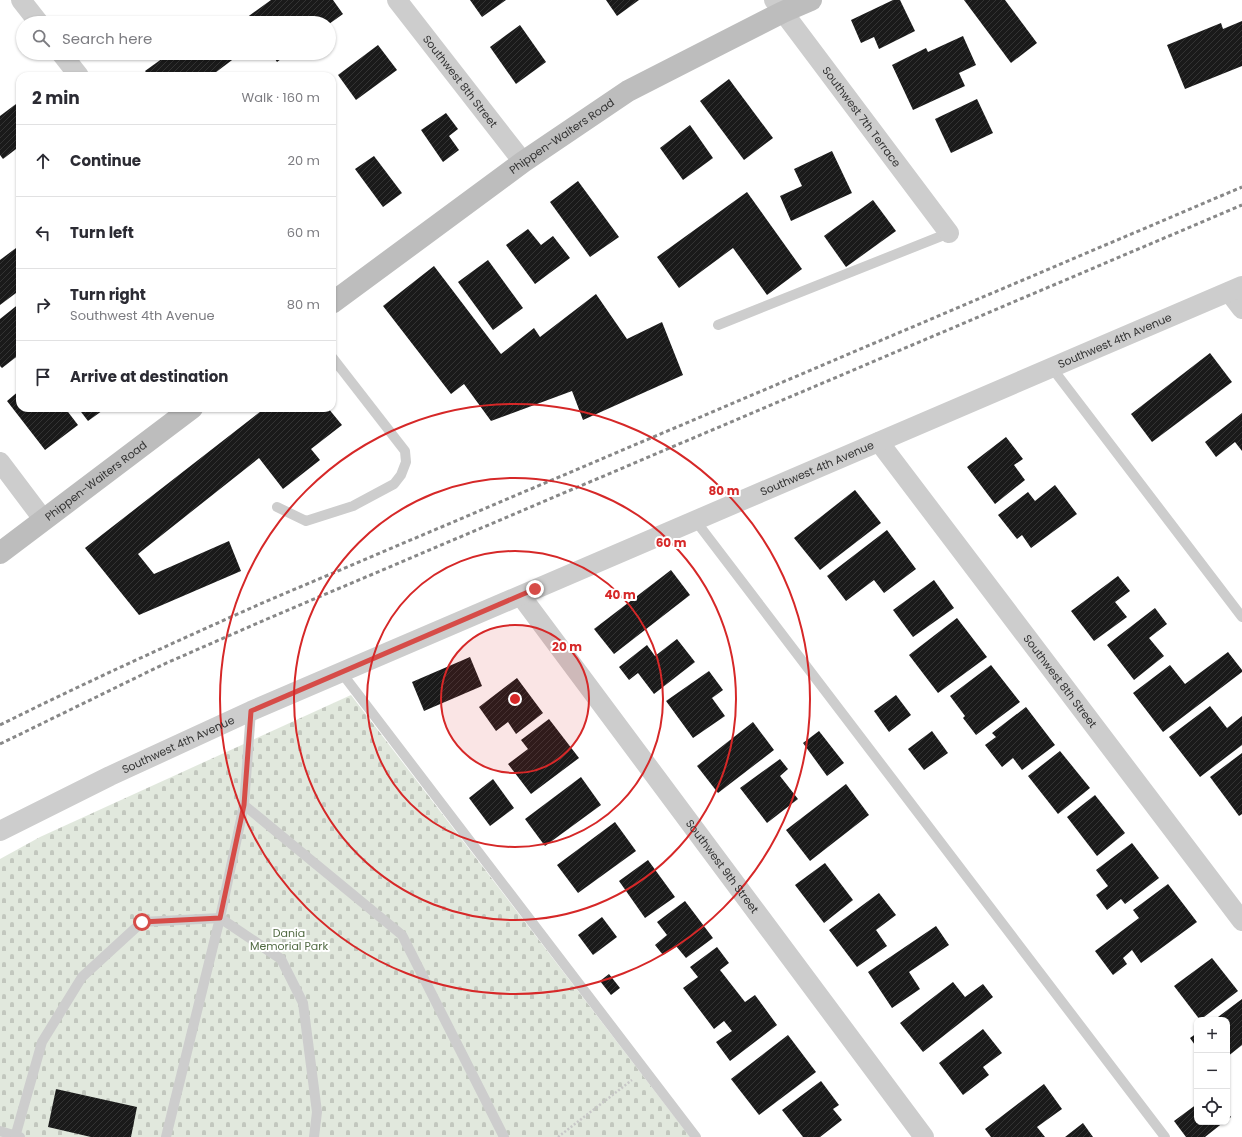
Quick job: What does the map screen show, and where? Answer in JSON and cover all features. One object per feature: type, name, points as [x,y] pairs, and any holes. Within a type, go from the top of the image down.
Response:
[{"type":"street","points":[[21,0],[33,16]]},
{"type":"street","name":"Southwest 8th Street","points":[[397,0],[523,162]]},
{"type":"street","name":"Phippen-Waiters Road","points":[[336,300],[523,162],[628,91],[779,6],[810,0]]},
{"type":"street","name":"Southwest 7th Terrace","points":[[779,6],[949,233]]},
{"type":"street","points":[[67,60],[76,72]]},
{"type":"street","points":[[1235,289],[1242,309]]},
{"type":"street","name":"Southwest 4th Avenue","points":[[0,831],[110,776],[251,711],[1235,289]]},
{"type":"street","name":"Phippen-Waiters Road","points":[[0,553],[187,412]]},
{"type":"street","name":"Southwest 8th Street","points":[[879,442],[1242,921]]},
{"type":"street","points":[[0,462],[44,519]]},
{"type":"street","name":"Southwest 9th Street","points":[[520,596],[924,1137]]},
{"type":"lane","points":[[718,325],[949,233]]},
{"type":"lane","points":[[277,507],[306,522],[353,506],[394,484],[406,462],[405,451],[336,362]]},
{"type":"lane","points":[[1052,368],[1242,617]]},
{"type":"lane","points":[[695,520],[1165,1137]]},
{"type":"lane","points":[[341,672],[696,1137]]},
{"type":"lane","points":[[166,1137],[220,918],[244,805],[251,711]]},
{"type":"lane","points":[[244,805],[402,935],[504,1137]]},
{"type":"lane","points":[[0,1131],[16,1137],[42,1042],[82,978],[142,922],[220,918],[281,959],[303,1003],[317,1112],[314,1137]]},
{"type":"path","points":[[558,1137],[634,1079]]},
{"type":"green space","name":"Dania Memorial Park","points":[[351,695],[690,1137],[0,1137],[0,859],[40,837]]},
{"type":"building","points":[[271,0],[333,0],[343,14],[336,19],[336,16],[249,16]]},
{"type":"building","points":[[470,0],[506,0],[482,17]]},
{"type":"building","points":[[606,0],[639,0],[617,16]]},
{"type":"building","points":[[893,0],[900,0],[915,31],[879,49],[874,37],[861,43],[851,20]]},
{"type":"building","points":[[964,0],[1005,0],[1037,43],[1011,63]]},
{"type":"building","points":[[1242,21],[1242,66],[1185,89],[1167,45],[1221,23],[1223,29]]},
{"type":"building","points":[[520,25],[546,62],[516,84],[490,47]]},
{"type":"building","points":[[963,36],[976,65],[959,73],[965,86],[913,110],[892,65],[926,48],[928,52]]},
{"type":"building","points":[[378,45],[397,70],[356,100],[338,75]]},
{"type":"building","points":[[160,60],[232,60],[216,72],[145,71]]},
{"type":"building","points":[[729,79],[773,138],[744,160],[700,101]]},
{"type":"building","points":[[977,99],[993,133],[951,153],[935,119]]},
{"type":"building","points":[[16,104],[16,149],[3,159],[0,155],[0,116]]},
{"type":"building","points":[[446,113],[458,129],[449,136],[459,150],[443,162],[421,130]]},
{"type":"building","points":[[690,125],[713,158],[683,180],[660,148]]},
{"type":"building","points":[[832,151],[852,193],[791,221],[780,196],[802,186],[794,169]]},
{"type":"building","points":[[374,156],[402,193],[383,207],[355,169]]},
{"type":"building","points":[[578,181],[619,237],[590,257],[550,202]]},
{"type":"building","points":[[747,192],[802,269],[767,295],[733,248],[679,288],[657,257]]},
{"type":"building","points":[[873,200],[896,231],[846,267],[824,236]]},
{"type":"building","points":[[528,229],[541,245],[553,236],[570,258],[535,284],[506,245]]},
{"type":"building","points":[[16,248],[16,293],[0,305],[0,260]]},
{"type":"building","points":[[488,260],[523,308],[493,330],[458,282]]},
{"type":"building","points":[[434,266],[501,354],[534,328],[540,337],[596,294],[627,339],[662,322],[683,375],[583,420],[572,391],[491,421],[464,384],[451,394],[383,306]]},
{"type":"building","points":[[16,306],[16,357],[2,368],[0,366],[0,319]]},
{"type":"building","points":[[1210,353],[1232,382],[1152,442],[1131,414]]},
{"type":"building","points":[[16,393],[16,412],[68,412],[78,425],[45,450],[7,401]]},
{"type":"building","points":[[81,412],[100,412],[88,421]]},
{"type":"building","points":[[260,412],[331,412],[342,425],[311,449],[320,460],[283,489],[259,458],[138,554],[154,574],[229,541],[241,571],[139,615],[85,548]]},
{"type":"building","points":[[1242,413],[1242,451],[1235,442],[1216,457],[1205,442]]},
{"type":"building","points":[[1006,437],[1023,459],[1014,465],[1025,480],[995,504],[967,467]]},
{"type":"building","points":[[1055,485],[1077,514],[1031,548],[1022,535],[1017,539],[998,515],[1028,492],[1035,501]]},
{"type":"building","points":[[855,490],[881,523],[820,570],[794,538]]},
{"type":"building","points":[[887,530],[916,569],[884,593],[874,580],[846,601],[827,576]]},
{"type":"building","points":[[671,570],[690,595],[614,654],[594,629]]},
{"type":"building","points":[[1118,576],[1130,591],[1115,602],[1127,617],[1094,641],[1071,611]]},
{"type":"building","points":[[934,580],[954,608],[913,637],[893,610]]},
{"type":"building","points":[[1155,608],[1167,624],[1149,638],[1164,656],[1134,680],[1107,645]]},
{"type":"building","points":[[957,618],[987,657],[938,693],[909,655]]},
{"type":"building","points":[[677,639],[695,662],[654,694],[638,673],[629,680],[619,667],[647,645],[655,656]]},
{"type":"building","points":[[1228,652],[1242,672],[1163,732],[1133,693],[1170,665],[1185,684]]},
{"type":"building","points":[[470,657],[482,686],[424,711],[412,682]]},
{"type":"building","points":[[991,665],[1020,702],[976,735],[963,718],[965,716],[950,696]]},
{"type":"building","points":[[709,671],[723,690],[712,698],[725,716],[693,738],[666,701]]},
{"type":"building","points":[[517,678],[543,713],[516,734],[508,722],[496,731],[479,707]]},
{"type":"building","points":[[896,695],[911,715],[889,732],[874,711]]},
{"type":"building","points":[[1210,706],[1227,728],[1242,716],[1242,745],[1200,777],[1169,737]]},
{"type":"building","points":[[1026,707],[1055,745],[1022,770],[1013,758],[1002,767],[985,745],[996,737],[992,733]]},
{"type":"building","points":[[549,719],[579,758],[531,794],[508,764],[528,749],[521,740]]},
{"type":"building","points":[[753,722],[774,750],[718,793],[697,766]]},
{"type":"building","points":[[819,731],[844,763],[827,776],[803,743]]},
{"type":"building","points":[[932,731],[948,753],[924,770],[908,749]]},
{"type":"building","points":[[1060,751],[1090,788],[1058,814],[1028,776]]},
{"type":"building","points":[[1242,753],[1242,814],[1239,816],[1210,777]]},
{"type":"building","points":[[780,759],[788,769],[780,776],[798,799],[767,823],[740,788]]},
{"type":"building","points":[[581,777],[601,805],[545,846],[525,819]]},
{"type":"building","points":[[493,779],[514,808],[490,826],[469,798]]},
{"type":"building","points":[[846,784],[869,815],[810,861],[786,830]]},
{"type":"building","points":[[1095,795],[1125,833],[1097,856],[1067,817]]},
{"type":"building","points":[[615,822],[636,851],[578,893],[557,865]]},
{"type":"building","points":[[1132,843],[1159,878],[1125,904],[1121,899],[1107,910],[1096,895],[1108,886],[1096,870]]},
{"type":"building","points":[[648,860],[675,897],[645,918],[619,881]]},
{"type":"building","points":[[825,863],[853,900],[824,923],[795,885]]},
{"type":"building","points":[[1168,884],[1197,922],[1141,963],[1132,950],[1123,958],[1127,964],[1113,975],[1095,951],[1139,918],[1133,910]]},
{"type":"building","points":[[879,893],[896,915],[876,930],[887,946],[857,967],[829,930]]},
{"type":"building","points":[[685,901],[713,938],[686,958],[676,946],[663,955],[655,945],[667,935],[657,922]]},
{"type":"building","points":[[602,917],[617,937],[593,955],[578,935]]},
{"type":"building","points":[[936,926],[949,945],[909,972],[920,989],[892,1008],[868,972]]},
{"type":"building","points":[[717,947],[729,963],[720,970],[745,1002],[755,995],[777,1025],[730,1061],[716,1042],[732,1031],[724,1021],[714,1029],[683,988],[698,977],[690,967]]},
{"type":"building","points":[[1212,958],[1238,991],[1204,1017],[1198,1017],[1174,986]]},
{"type":"building","points":[[609,974],[620,988],[611,995],[600,981]]},
{"type":"building","points":[[953,982],[965,997],[983,984],[993,997],[923,1052],[900,1023]]},
{"type":"building","points":[[1242,999],[1242,1045],[1230,1055],[1230,1017],[1218,1017]]},
{"type":"building","points":[[983,1029],[1002,1053],[983,1067],[989,1075],[963,1095],[939,1063]]},
{"type":"building","points":[[788,1035],[816,1072],[759,1115],[731,1079]]},
{"type":"building","points":[[1194,1035],[1194,1044],[1190,1038]]},
{"type":"building","points":[[821,1081],[839,1105],[833,1109],[842,1120],[820,1137],[803,1137],[782,1110]]},
{"type":"building","points":[[1044,1084],[1062,1109],[1037,1127],[1045,1137],[991,1137],[985,1129]]},
{"type":"building","points":[[56,1089],[137,1107],[131,1137],[91,1137],[48,1127]]},
{"type":"building","points":[[1194,1106],[1194,1125],[1220,1125],[1205,1137],[1186,1137],[1174,1121]]},
{"type":"building","points":[[1083,1123],[1093,1137],[1065,1137]]},
{"type":"railway","points":[[0,725],[97,678],[260,604],[1242,187]]},
{"type":"railway","points":[[0,744],[162,665],[267,619],[1242,205]]},
{"type":"route","points":[[142,922],[220,918],[244,805],[251,711],[535,589]]}]
